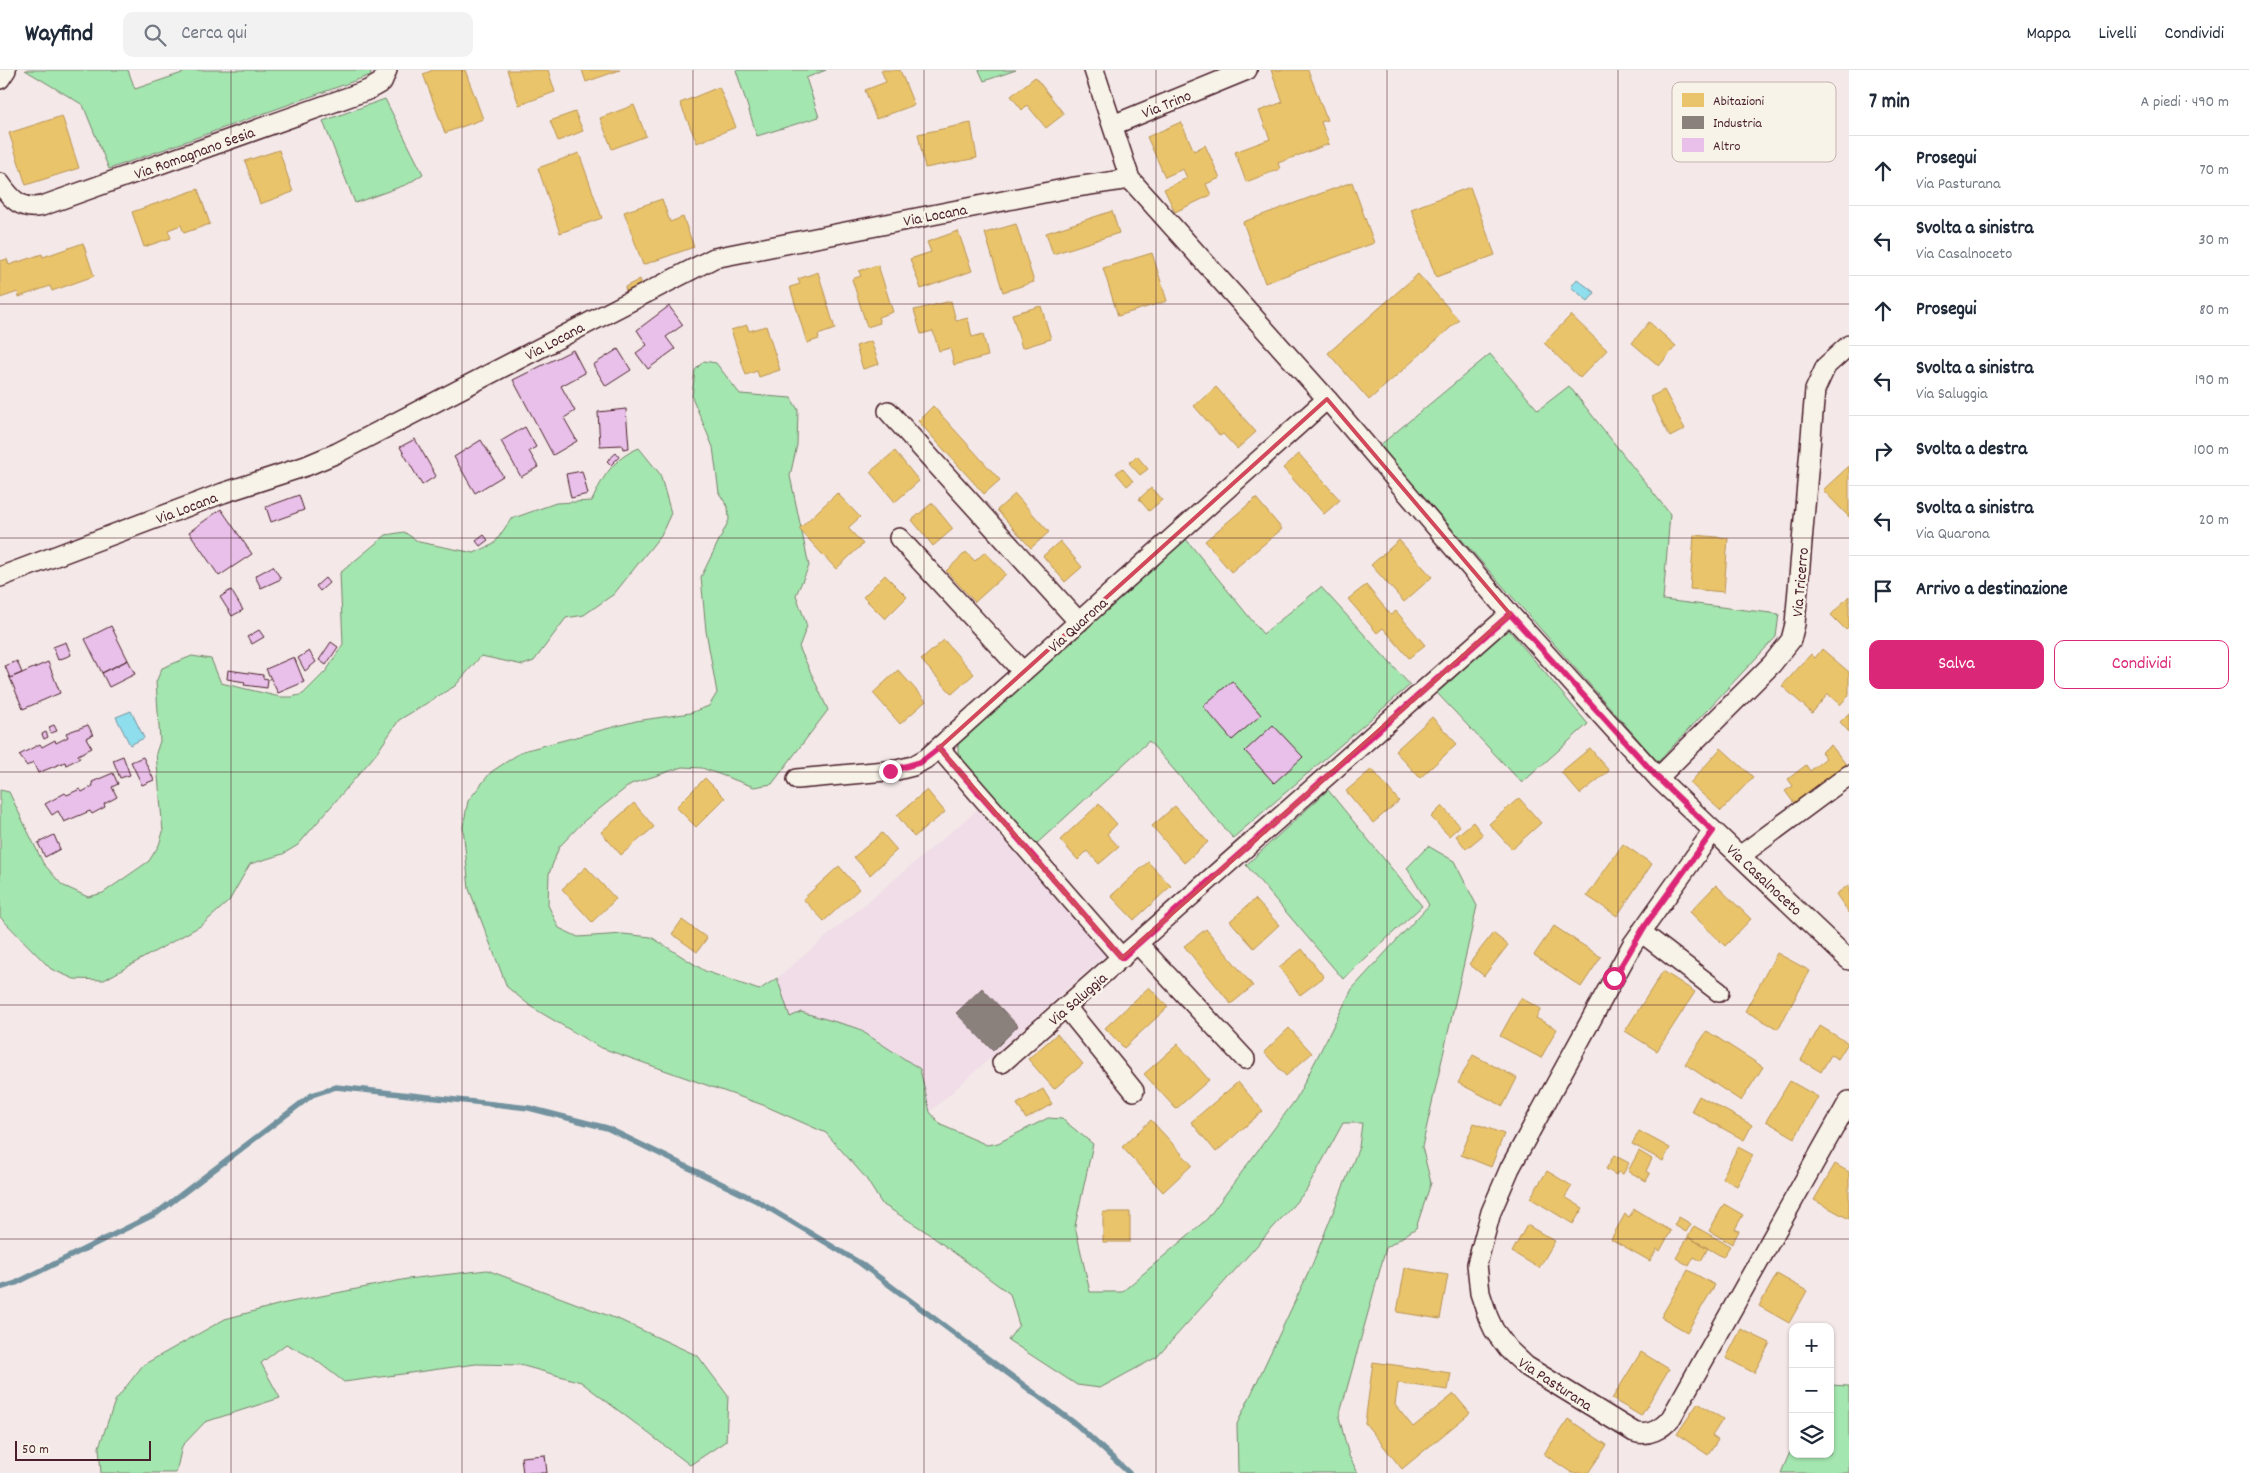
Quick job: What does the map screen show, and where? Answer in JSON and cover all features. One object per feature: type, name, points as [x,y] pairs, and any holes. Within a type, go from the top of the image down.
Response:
[{"type":"street","points":[[0,79],[6,70]]},
{"type":"street","name":"Via Romagnano Sesia","points":[[0,183],[12,199],[22,206],[29,208],[42,206],[368,90],[382,82],[387,70]]},
{"type":"street","points":[[1094,70],[1130,179]]},
{"type":"street","name":"Via Trino","points":[[1113,125],[1247,70]]},
{"type":"street","name":"Via Casalnoceto","points":[[1130,179],[1327,399],[1510,614],[1658,778],[1849,960]]},
{"type":"street","name":"Via Locana","points":[[0,577],[223,492],[336,453],[714,258],[1069,188],[1130,179]]},
{"type":"street","name":"Via Tricerro","points":[[1658,778],[1772,664],[1791,640],[1795,624],[1815,390],[1826,366],[1849,345]]},
{"type":"street","name":"Via Quarona","points":[[796,779],[906,768],[921,762],[939,748],[1327,399]]},
{"type":"street","points":[[888,412],[1079,622]]},
{"type":"street","points":[[899,538],[1023,672]]},
{"type":"street","name":"Via Saluggia","points":[[1002,1063],[1510,614]]},
{"type":"street","points":[[939,748],[1122,958]]},
{"type":"street","points":[[1740,856],[1849,775]]},
{"type":"street","name":"Via Pasturana","points":[[1713,831],[1641,932],[1510,1168],[1482,1239],[1478,1264],[1480,1293],[1494,1330],[1520,1361],[1634,1432],[1643,1434],[1662,1427],[1671,1418],[1849,1101]]},
{"type":"street","points":[[1641,932],[1719,992]]},
{"type":"street","points":[[1138,944],[1246,1059]]},
{"type":"street","points":[[1066,1007],[1134,1090]]},
{"type":"highlighted area","points":[[1327,399],[1510,614],[1122,958],[939,748]]},
{"type":"shaded area","points":[[977,810],[1105,955],[930,1112],[920,1069],[790,1017],[777,978]]},
{"type":"green space","points":[[25,70],[128,70],[135,89],[191,70],[370,70],[371,75],[109,169],[83,105]]},
{"type":"green space","points":[[736,70],[826,70],[806,78],[819,117],[757,136]]},
{"type":"green space","points":[[979,70],[1016,70],[984,81]]},
{"type":"green space","points":[[385,99],[423,174],[408,184],[355,203],[323,121]]},
{"type":"green space","points":[[1490,354],[1538,410],[1569,386],[1670,514],[1663,600],[1779,614],[1776,637],[1658,762],[1379,446]]},
{"type":"green space","points":[[704,361],[716,363],[740,394],[791,398],[798,410],[797,445],[790,476],[809,566],[796,595],[807,626],[799,647],[828,710],[772,784],[754,787],[702,768],[682,767],[631,784],[584,821],[559,847],[549,874],[548,905],[559,928],[578,937],[623,934],[651,937],[705,971],[759,990],[777,978],[790,1017],[801,1012],[857,1028],[920,1069],[930,1112],[941,1125],[987,1145],[998,1143],[1048,1118],[1062,1119],[1093,1144],[1075,1226],[1090,1292],[1122,1292],[1207,1219],[1296,1099],[1352,989],[1429,905],[1407,868],[1428,846],[1454,861],[1477,906],[1422,1147],[1431,1183],[1416,1228],[1386,1248],[1339,1417],[1349,1456],[1358,1473],[1238,1473],[1237,1424],[1312,1265],[1359,1147],[1362,1123],[1343,1123],[1306,1191],[1157,1357],[1100,1388],[1077,1385],[1008,1340],[1019,1325],[1010,1294],[922,1229],[882,1204],[865,1177],[826,1133],[763,1105],[599,1047],[533,1008],[507,987],[469,889],[463,827],[468,801],[491,772],[523,751],[636,721],[690,713],[709,706],[717,693],[706,631],[701,577],[729,520],[728,507],[719,493],[713,447],[692,397],[695,370]]},
{"type":"green space","points":[[639,448],[660,474],[671,513],[661,535],[614,594],[584,615],[566,618],[534,661],[523,665],[481,656],[455,686],[399,720],[376,754],[298,845],[283,854],[250,864],[229,901],[202,925],[104,980],[74,979],[51,969],[0,917],[0,790],[9,792],[43,863],[62,885],[88,897],[103,893],[149,861],[159,845],[163,832],[156,753],[160,741],[156,682],[162,668],[192,656],[211,659],[221,683],[280,697],[292,697],[303,694],[327,670],[343,644],[340,573],[386,535],[404,532],[419,542],[474,553],[494,544],[511,519],[556,503],[592,501],[610,469],[622,457]]},
{"type":"green space","points":[[1185,538],[1263,634],[1321,587],[1410,685],[1233,838],[1149,741],[1034,846],[958,759],[958,740]]},
{"type":"green space","points":[[1508,629],[1588,724],[1522,783],[1437,693]]},
{"type":"green space","points":[[1328,790],[1422,906],[1343,979],[1246,865]]},
{"type":"green space","points":[[487,1270],[620,1320],[698,1356],[728,1396],[726,1441],[690,1465],[581,1382],[520,1365],[476,1364],[344,1382],[313,1358],[286,1344],[261,1363],[280,1398],[205,1422],[182,1446],[176,1473],[101,1473],[99,1447],[115,1401],[143,1365],[225,1319],[281,1304],[407,1279]]},
{"type":"green space","points":[[1834,1385],[1849,1386],[1849,1473],[1781,1473],[1789,1454],[1789,1458],[1834,1458]]},
{"type":"water","points":[[1577,279],[1595,293],[1588,301],[1571,287]]},
{"type":"water","points":[[131,711],[144,738],[130,745],[116,717]]},
{"type":"building: Abitazioni","points":[[433,70],[465,70],[483,119],[445,133],[423,74]]},
{"type":"building: Abitazioni","points":[[507,70],[548,70],[555,92],[519,105]]},
{"type":"building: Abitazioni","points":[[582,70],[620,70],[586,82]]},
{"type":"building: Abitazioni","points":[[881,70],[900,70],[914,105],[876,119],[865,90],[886,82]]},
{"type":"building: Abitazioni","points":[[1271,70],[1308,70],[1327,120],[1321,122],[1329,144],[1278,163],[1280,169],[1246,182],[1235,152],[1270,139],[1259,111],[1283,102]]},
{"type":"building: Abitazioni","points":[[1035,77],[1064,114],[1046,128],[1027,105],[1022,110],[1011,96]]},
{"type":"building: Abitazioni","points":[[719,87],[736,127],[697,143],[680,103]]},
{"type":"building: Abitazioni","points":[[634,105],[646,136],[612,149],[600,118]]},
{"type":"building: Abitazioni","points":[[575,112],[583,131],[558,141],[550,121]]},
{"type":"building: Abitazioni","points":[[62,116],[79,168],[26,185],[9,133]]},
{"type":"building: Abitazioni","points":[[1181,122],[1194,151],[1205,145],[1220,178],[1206,184],[1211,195],[1175,212],[1164,189],[1187,178],[1183,169],[1165,177],[1147,137]]},
{"type":"building: Abitazioni","points":[[971,123],[977,158],[925,168],[918,134]]},
{"type":"building: Abitazioni","points":[[279,150],[293,192],[260,204],[245,161]]},
{"type":"building: Abitazioni","points":[[579,153],[602,218],[560,233],[538,168]]},
{"type":"building: Abitazioni","points":[[1352,182],[1374,243],[1265,283],[1243,222]]},
{"type":"building: Abitazioni","points":[[1470,187],[1495,255],[1436,277],[1411,209]]},
{"type":"building: Abitazioni","points":[[198,189],[210,224],[184,233],[181,225],[168,230],[171,238],[144,247],[132,212]]},
{"type":"building: Abitazioni","points":[[662,199],[670,222],[683,217],[694,247],[643,265],[624,212]]},
{"type":"building: Abitazioni","points":[[1112,211],[1119,233],[1053,254],[1046,233]]},
{"type":"building: Abitazioni","points":[[1016,224],[1034,282],[1003,292],[985,233]]},
{"type":"building: Abitazioni","points":[[958,231],[972,271],[921,289],[910,259],[931,252],[927,242]]},
{"type":"building: Abitazioni","points":[[83,243],[94,276],[52,291],[50,286],[19,297],[18,292],[0,298],[0,261],[7,259],[9,265],[42,254],[43,257]]},
{"type":"building: Abitazioni","points":[[1152,253],[1167,301],[1118,316],[1103,268]]},
{"type":"building: Abitazioni","points":[[878,265],[893,312],[878,317],[880,323],[867,327],[852,279],[861,276],[859,271]]},
{"type":"building: Abitazioni","points":[[818,272],[835,329],[818,335],[819,339],[807,343],[790,287],[800,284],[798,279]]},
{"type":"building: Abitazioni","points":[[1418,274],[1459,320],[1369,400],[1328,353]]},
{"type":"building: Abitazioni","points":[[640,279],[643,288],[627,296],[625,287]]},
{"type":"building: Abitazioni","points":[[951,301],[956,321],[968,318],[972,337],[983,334],[988,356],[954,365],[950,348],[939,351],[933,331],[921,334],[914,310]]},
{"type":"building: Abitazioni","points":[[1041,306],[1051,339],[1022,348],[1012,314]]},
{"type":"building: Abitazioni","points":[[1571,315],[1607,350],[1580,378],[1544,343]]},
{"type":"building: Abitazioni","points":[[1649,322],[1676,346],[1659,366],[1632,343]]},
{"type":"building: Abitazioni","points":[[747,325],[749,331],[766,326],[780,370],[759,377],[757,371],[746,375],[731,330]]},
{"type":"building: Abitazioni","points":[[871,341],[879,364],[863,369],[856,346]]},
{"type":"building: Abitazioni","points":[[1216,387],[1256,432],[1237,449],[1223,434],[1220,436],[1194,406]]},
{"type":"building: Abitazioni","points":[[1664,390],[1685,429],[1670,437],[1650,397]]},
{"type":"building: Abitazioni","points":[[933,406],[1000,480],[984,494],[918,421]]},
{"type":"building: Abitazioni","points":[[895,451],[919,481],[895,502],[870,472]]},
{"type":"building: Abitazioni","points":[[1299,454],[1340,500],[1324,514],[1283,468]]},
{"type":"building: Abitazioni","points":[[1137,456],[1148,469],[1140,475],[1129,463]]},
{"type":"building: Abitazioni","points":[[1849,466],[1849,517],[1823,490]]},
{"type":"building: Abitazioni","points":[[1122,468],[1133,481],[1127,486],[1116,473]]},
{"type":"building: Abitazioni","points":[[1151,488],[1162,500],[1149,511],[1139,499]]},
{"type":"building: Abitazioni","points":[[837,493],[860,517],[848,528],[863,544],[836,569],[799,529]]},
{"type":"building: Abitazioni","points":[[1015,494],[1049,532],[1031,548],[997,510]]},
{"type":"building: Abitazioni","points":[[1256,498],[1282,529],[1231,572],[1205,541]]},
{"type":"building: Abitazioni","points":[[932,503],[953,529],[933,546],[912,520]]},
{"type":"building: Abitazioni","points":[[1694,535],[1728,538],[1724,592],[1690,589]]},
{"type":"building: Abitazioni","points":[[1399,540],[1432,577],[1404,602],[1371,565]]},
{"type":"building: Abitazioni","points":[[1060,541],[1082,567],[1065,582],[1043,556]]},
{"type":"building: Abitazioni","points":[[966,552],[975,561],[985,552],[1006,574],[975,602],[946,571]]},
{"type":"building: Abitazioni","points":[[885,575],[907,597],[885,619],[863,597]]},
{"type":"building: Abitazioni","points":[[1366,585],[1391,615],[1396,611],[1425,645],[1409,658],[1383,628],[1377,633],[1348,599]]},
{"type":"building: Abitazioni","points":[[1849,596],[1849,627],[1846,630],[1831,615]]},
{"type":"building: Abitazioni","points":[[944,640],[974,674],[952,694],[921,660]]},
{"type":"building: Abitazioni","points":[[1822,649],[1849,672],[1849,695],[1840,705],[1828,694],[1812,713],[1782,686],[1811,654],[1815,658]]},
{"type":"building: Abitazioni","points":[[898,670],[926,701],[900,724],[873,693]]},
{"type":"building: Abitazioni","points":[[1849,713],[1849,732],[1840,722]]},
{"type":"building: Abitazioni","points":[[1432,717],[1457,744],[1420,778],[1395,751]]},
{"type":"building: Abitazioni","points":[[1831,745],[1848,767],[1796,806],[1785,791],[1793,786],[1788,779],[1806,765],[1810,771],[1826,758],[1821,752]]},
{"type":"building: Abitazioni","points":[[1590,748],[1609,771],[1580,794],[1561,772]]},
{"type":"building: Abitazioni","points":[[1721,748],[1753,777],[1721,811],[1690,783]]},
{"type":"building: Abitazioni","points":[[1372,769],[1399,801],[1373,823],[1346,791]]},
{"type":"building: Abitazioni","points":[[705,778],[725,798],[696,827],[676,807]]},
{"type":"building: Abitazioni","points":[[927,790],[945,812],[914,837],[897,815]]},
{"type":"building: Abitazioni","points":[[1519,798],[1541,823],[1512,849],[1489,824]]},
{"type":"building: Abitazioni","points":[[634,803],[654,827],[621,855],[601,832]]},
{"type":"building: Abitazioni","points":[[1099,804],[1117,824],[1107,834],[1119,847],[1099,864],[1087,851],[1078,860],[1060,840]]},
{"type":"building: Abitazioni","points":[[1175,806],[1208,842],[1184,863],[1152,826]]},
{"type":"building: Abitazioni","points":[[1442,806],[1460,826],[1449,836],[1431,817]]},
{"type":"building: Abitazioni","points":[[1473,822],[1483,835],[1466,849],[1456,836]]},
{"type":"building: Abitazioni","points":[[882,833],[897,850],[870,875],[854,857]]},
{"type":"building: Abitazioni","points":[[1623,844],[1652,864],[1617,916],[1587,896]]},
{"type":"building: Abitazioni","points":[[1148,862],[1171,886],[1134,920],[1111,896]]},
{"type":"building: Abitazioni","points":[[839,866],[859,889],[824,921],[803,899]]},
{"type":"building: Abitazioni","points":[[586,867],[616,899],[592,922],[562,889]]},
{"type":"building: Abitazioni","points":[[1716,885],[1751,919],[1725,946],[1690,912]]},
{"type":"building: Abitazioni","points":[[1849,885],[1849,913],[1836,894]]},
{"type":"building: Abitazioni","points":[[1255,899],[1279,925],[1254,948],[1230,921]]},
{"type":"building: Abitazioni","points":[[682,920],[707,938],[697,952],[672,934]]},
{"type":"building: Abitazioni","points":[[1554,926],[1601,957],[1581,987],[1534,955]]},
{"type":"building: Abitazioni","points":[[1206,929],[1253,986],[1231,1004],[1184,946]]},
{"type":"building: Abitazioni","points":[[1493,933],[1508,945],[1484,976],[1469,964]]},
{"type":"building: Abitazioni","points":[[1302,949],[1324,977],[1300,995],[1279,967]]},
{"type":"building: Abitazioni","points":[[1777,953],[1810,971],[1778,1029],[1745,1011]]},
{"type":"building: Abitazioni","points":[[1663,971],[1695,992],[1657,1051],[1625,1031]]},
{"type":"building: Abitazioni","points":[[1149,987],[1168,1007],[1124,1048],[1105,1028]]},
{"type":"building: Abitazioni","points":[[1521,998],[1541,1009],[1536,1018],[1557,1029],[1541,1058],[1500,1036]]},
{"type":"building: Abitazioni","points":[[1820,1026],[1848,1043],[1838,1059],[1831,1055],[1821,1072],[1801,1060]]},
{"type":"building: Abitazioni","points":[[1289,1028],[1312,1053],[1286,1076],[1264,1052]]},
{"type":"building: Abitazioni","points":[[1707,1031],[1763,1067],[1741,1101],[1685,1064]]},
{"type":"building: Abitazioni","points":[[1057,1034],[1083,1064],[1054,1089],[1028,1059]]},
{"type":"building: Abitazioni","points":[[1178,1044],[1209,1080],[1176,1109],[1144,1074]]},
{"type":"building: Abitazioni","points":[[1473,1055],[1517,1078],[1503,1106],[1458,1083]]},
{"type":"building: Abitazioni","points":[[1790,1081],[1818,1097],[1795,1138],[1766,1121]]},
{"type":"building: Abitazioni","points":[[1238,1082],[1263,1111],[1216,1152],[1191,1122]]},
{"type":"building: Abitazioni","points":[[1043,1089],[1052,1104],[1026,1119],[1017,1104]]},
{"type":"building: Abitazioni","points":[[1699,1096],[1752,1125],[1744,1140],[1691,1111]]},
{"type":"building: Abitazioni","points":[[1151,1120],[1192,1165],[1163,1192],[1122,1147]]},
{"type":"building: Abitazioni","points":[[1474,1123],[1504,1134],[1491,1167],[1461,1155]]},
{"type":"building: Abitazioni","points":[[1639,1131],[1670,1148],[1663,1161],[1632,1144]]},
{"type":"building: Abitazioni","points":[[1738,1147],[1753,1155],[1737,1186],[1722,1178]]},
{"type":"building: Abitazioni","points":[[1639,1151],[1652,1159],[1646,1171],[1650,1174],[1646,1181],[1628,1171]]},
{"type":"building: Abitazioni","points":[[1614,1155],[1629,1163],[1623,1174],[1618,1172],[1616,1175],[1606,1169]]},
{"type":"building: Abitazioni","points":[[1835,1164],[1849,1172],[1849,1219],[1814,1200]]},
{"type":"building: Abitazioni","points":[[1547,1171],[1572,1186],[1565,1197],[1583,1208],[1573,1224],[1530,1198]]},
{"type":"building: Abitazioni","points":[[1724,1204],[1743,1215],[1735,1229],[1739,1231],[1732,1244],[1709,1231]]},
{"type":"building: Abitazioni","points":[[1634,1209],[1671,1231],[1660,1251],[1657,1249],[1650,1261],[1611,1239],[1625,1214],[1629,1217]]},
{"type":"building: Abitazioni","points":[[1103,1212],[1130,1212],[1130,1242],[1103,1242]]},
{"type":"building: Abitazioni","points":[[1679,1217],[1691,1224],[1686,1232],[1674,1225]]},
{"type":"building: Abitazioni","points":[[1527,1225],[1555,1241],[1539,1268],[1512,1252]]},
{"type":"building: Abitazioni","points":[[1694,1226],[1730,1246],[1723,1257],[1688,1237]]},
{"type":"building: Abitazioni","points":[[1688,1237],[1708,1248],[1701,1261],[1694,1257],[1689,1266],[1676,1258]]},
{"type":"building: Abitazioni","points":[[1405,1268],[1448,1275],[1440,1319],[1397,1312]]},
{"type":"building: Abitazioni","points":[[1688,1270],[1715,1285],[1687,1332],[1661,1317]]},
{"type":"building: Abitazioni","points":[[1777,1274],[1807,1291],[1789,1323],[1759,1306]]},
{"type":"building: Abitazioni","points":[[1741,1329],[1770,1343],[1754,1373],[1726,1358]]},
{"type":"building: Abitazioni","points":[[1641,1352],[1669,1369],[1641,1416],[1612,1399]]},
{"type":"building: Abitazioni","points":[[1373,1362],[1451,1373],[1448,1390],[1398,1383],[1395,1405],[1413,1427],[1454,1394],[1470,1413],[1402,1469],[1365,1423]]},
{"type":"building: Abitazioni","points":[[1698,1403],[1723,1419],[1712,1436],[1718,1440],[1708,1455],[1677,1434]]},
{"type":"building: Abitazioni","points":[[1568,1419],[1607,1445],[1588,1473],[1572,1473],[1544,1454]]},
{"type":"building: Industria","points":[[982,988],[1018,1026],[993,1051],[956,1013]]},
{"type":"building: Altro","points":[[669,306],[683,325],[666,337],[675,349],[648,369],[636,353],[647,345],[637,330]]},
{"type":"building: Altro","points":[[618,349],[631,370],[606,386],[593,365]]},
{"type":"building: Altro","points":[[573,350],[585,373],[561,386],[575,411],[564,418],[577,441],[553,455],[513,380]]},
{"type":"building: Altro","points":[[626,409],[629,448],[623,449],[622,445],[600,446],[598,412]]},
{"type":"building: Altro","points":[[525,427],[536,447],[529,451],[538,467],[521,477],[501,441]]},
{"type":"building: Altro","points":[[415,439],[436,476],[422,485],[400,447]]},
{"type":"building: Altro","points":[[481,440],[503,476],[475,493],[454,457]]},
{"type":"building: Altro","points":[[616,453],[619,457],[611,465],[607,461]]},
{"type":"building: Altro","points":[[582,471],[588,494],[571,498],[566,474]]},
{"type":"building: Altro","points":[[299,495],[304,510],[271,522],[266,507]]},
{"type":"building: Altro","points":[[221,509],[252,554],[219,576],[189,532]]},
{"type":"building: Altro","points":[[484,535],[488,540],[480,546],[476,541]]},
{"type":"building: Altro","points":[[273,566],[281,579],[261,588],[255,576]]},
{"type":"building: Altro","points":[[325,578],[329,583],[320,591],[316,586]]},
{"type":"building: Altro","points":[[231,590],[243,610],[232,616],[220,597]]},
{"type":"building: Altro","points":[[111,626],[128,660],[102,673],[85,639]]},
{"type":"building: Altro","points":[[259,630],[264,637],[252,644],[247,637]]},
{"type":"building: Altro","points":[[66,642],[71,655],[58,660],[53,647]]},
{"type":"building: Altro","points":[[331,642],[338,647],[326,665],[319,660]]},
{"type":"building: Altro","points":[[309,651],[316,662],[305,671],[298,658]]},
{"type":"building: Altro","points":[[294,657],[304,682],[278,693],[266,669]]},
{"type":"building: Altro","points":[[128,660],[135,674],[109,687],[102,673]]},
{"type":"building: Altro","points":[[17,661],[22,673],[10,678],[5,666]]},
{"type":"building: Altro","points":[[48,662],[60,693],[23,709],[10,678]]},
{"type":"building: Altro","points":[[228,670],[263,675],[263,678],[268,679],[267,688],[244,685],[245,682],[227,679]]},
{"type":"building: Altro","points":[[1232,681],[1261,715],[1232,740],[1203,706]]},
{"type":"building: Altro","points":[[54,725],[57,731],[51,733],[49,727]]},
{"type":"building: Altro","points":[[88,725],[93,735],[86,738],[92,748],[78,755],[80,758],[66,765],[65,762],[38,773],[33,762],[27,766],[19,755],[40,744],[42,747],[55,740],[56,743],[68,737],[66,733]]},
{"type":"building: Altro","points":[[1273,725],[1303,757],[1274,783],[1245,751]]},
{"type":"building: Altro","points":[[46,732],[48,737],[44,739],[42,734]]},
{"type":"building: Altro","points":[[123,756],[130,775],[120,778],[113,760]]},
{"type":"building: Altro","points":[[143,757],[154,780],[142,785],[131,762]]},
{"type":"building: Altro","points":[[113,773],[118,784],[112,787],[117,797],[104,804],[105,807],[92,814],[90,811],[64,822],[58,811],[52,815],[45,804],[65,793],[67,795],[80,789],[82,792],[93,786],[92,782]]},
{"type":"building: Altro","points":[[54,835],[60,849],[45,857],[38,843]]},
{"type":"building: Altro","points":[[545,1455],[547,1473],[523,1473],[521,1457]]},
{"type":"waterway","points":[[0,1288],[16,1283],[157,1213],[312,1095],[336,1087],[529,1108],[607,1128],[757,1201],[860,1263],[1077,1425],[1129,1473]]},
{"type":"route","points":[[890,771],[913,766],[939,748],[1122,958],[1510,614],[1658,778],[1713,831],[1646,924],[1614,978]]}]
